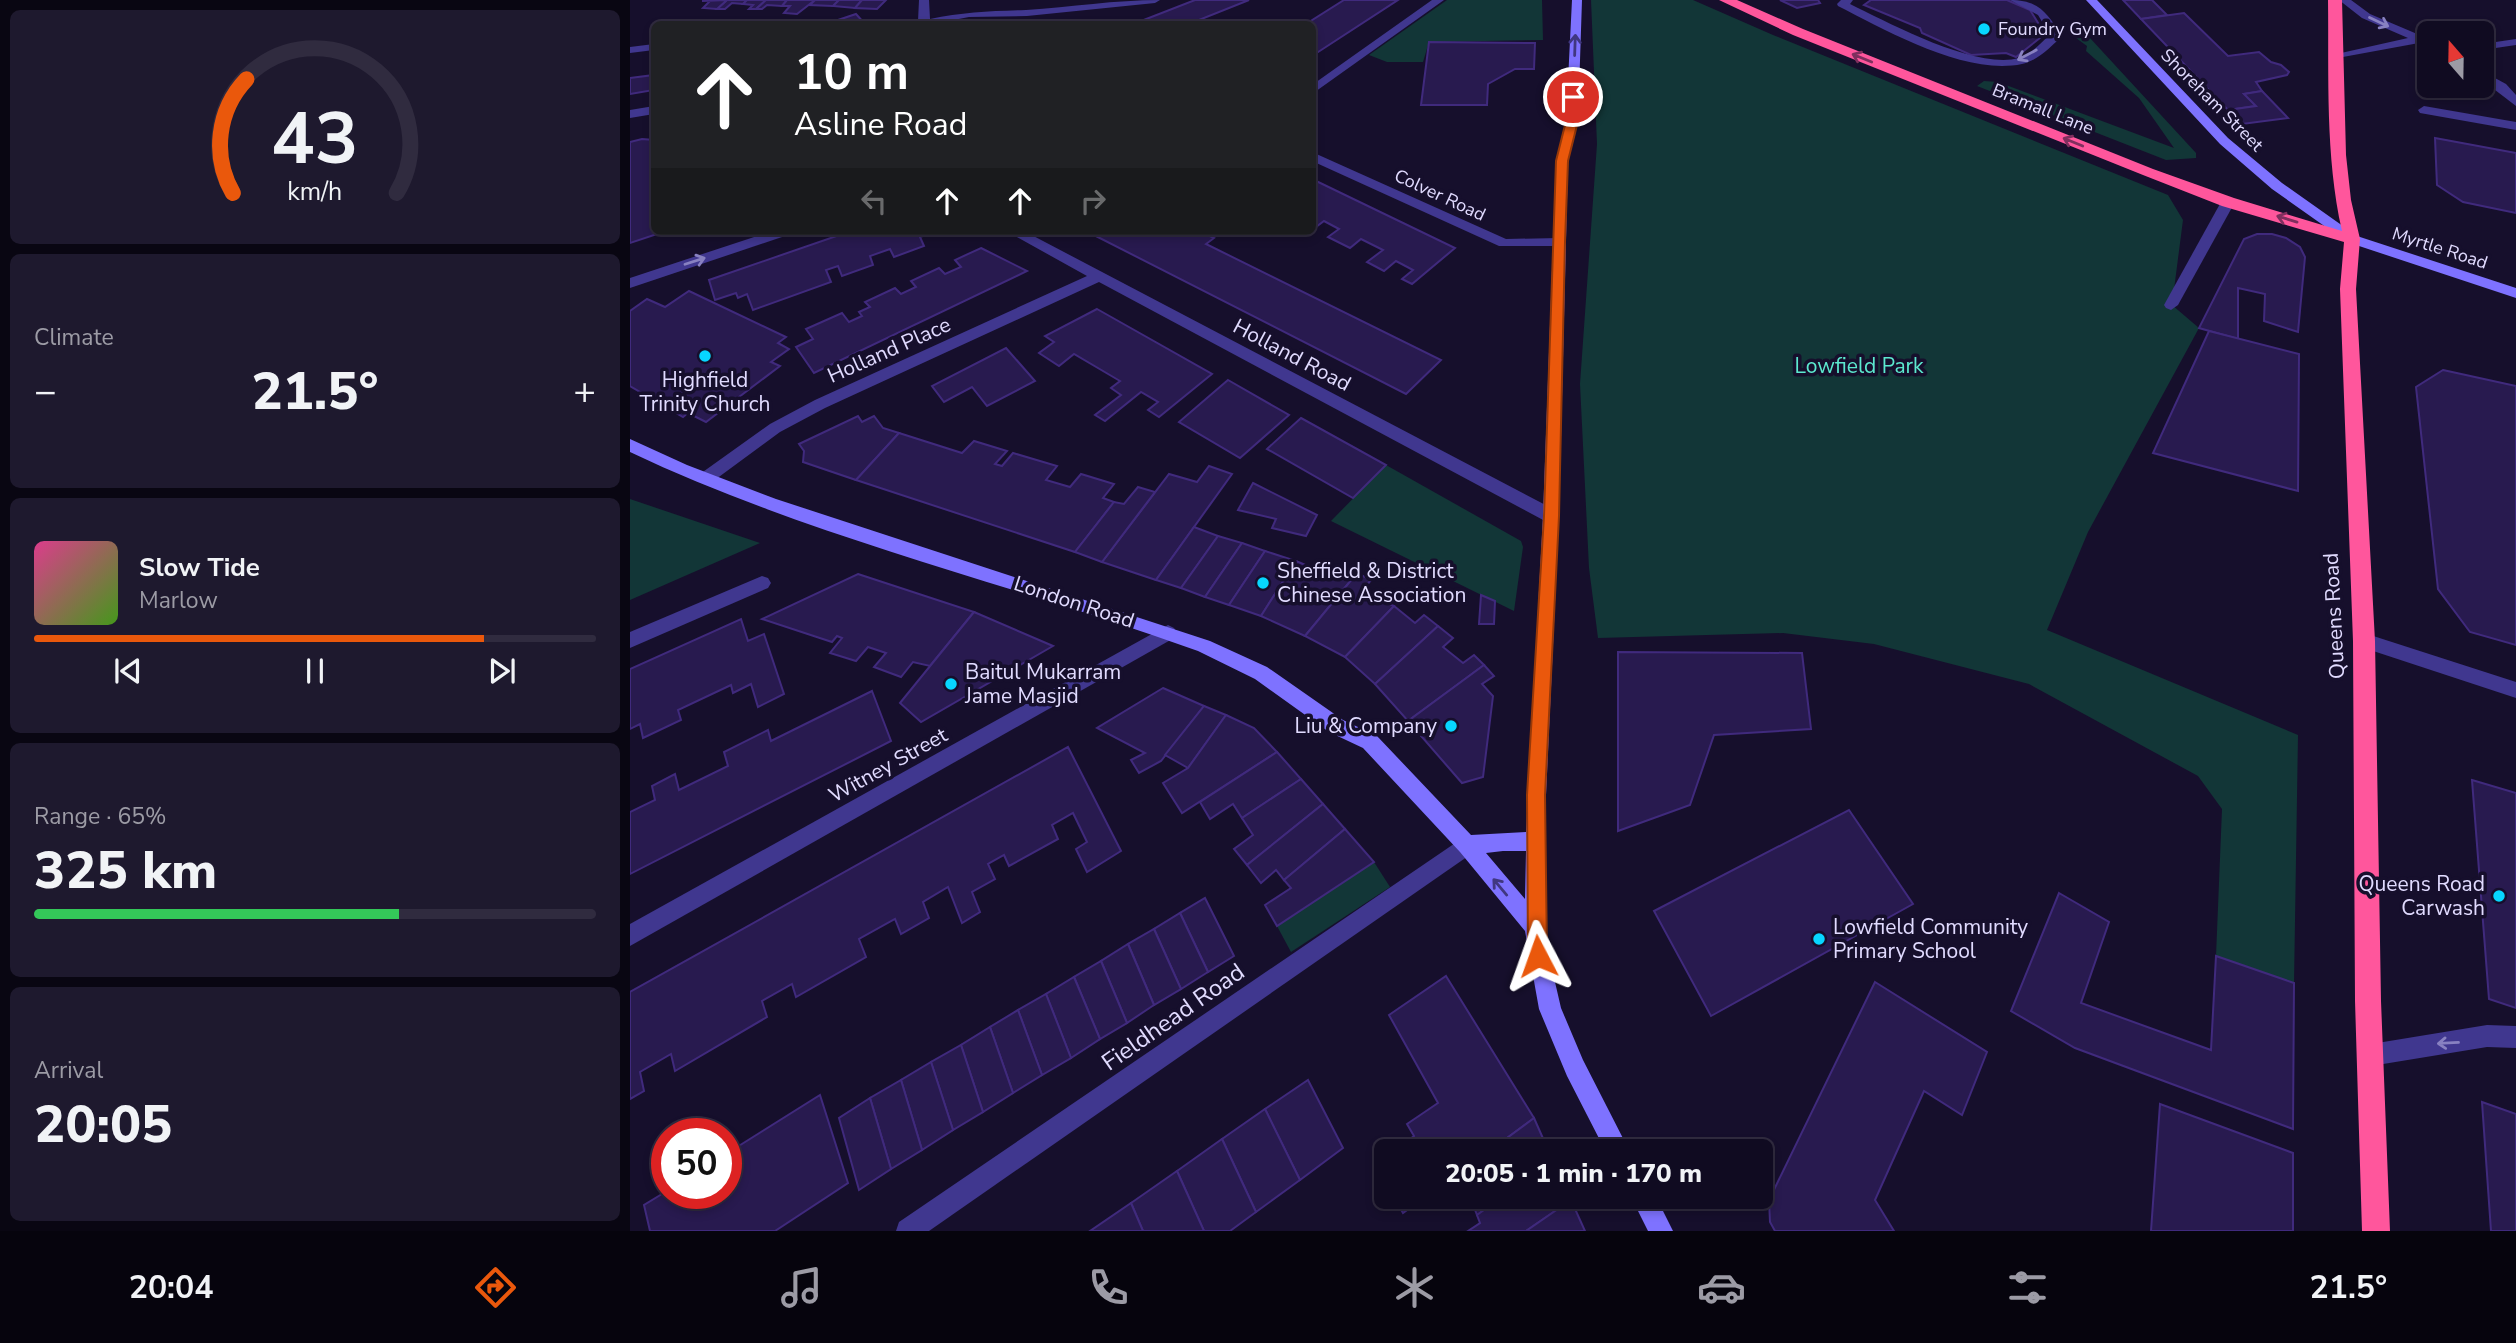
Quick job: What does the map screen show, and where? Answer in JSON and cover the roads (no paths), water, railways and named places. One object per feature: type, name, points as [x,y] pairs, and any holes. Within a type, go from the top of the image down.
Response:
[{"type":"highway","name":"Bramall Lane","points":[[1726,0],[1824,43],[2228,202],[2352,239]]},
{"type":"highway","name":"Queens Road","points":[[2335,0],[2338,155],[2343,200],[2352,239],[2348,289],[2364,641],[2368,1001],[2376,1231]]},
{"type":"street","points":[[922,21],[924,0]]},
{"type":"street","points":[[935,21],[969,13],[1027,13],[1156,0]]},
{"type":"street","points":[[1316,88],[1439,0]]},
{"type":"street","points":[[1577,0],[1572,121],[1562,161],[1551,516],[1535,842],[1535,927],[1538,956],[1550,1009],[1575,1068],[1612,1139]]},
{"type":"street","points":[[1848,0],[1842,4],[1898,31],[1982,62],[2022,61],[2056,36],[2042,13],[2015,0]]},
{"type":"street","name":"Shoreham Street","points":[[2091,0],[2224,141],[2277,186],[2352,239]]},
{"type":"street","points":[[2344,0],[2366,16],[2416,40]]},
{"type":"street","points":[[2336,57],[2416,40]]},
{"type":"street","points":[[2494,45],[2516,42]]},
{"type":"street","points":[[630,50],[651,47]]},
{"type":"street","points":[[2494,83],[2516,102]]},
{"type":"street","points":[[630,114],[651,110]]},
{"type":"street","points":[[2424,110],[2516,126]]},
{"type":"street","name":"Colver Road","points":[[1316,158],[1504,243],[1559,242]]},
{"type":"street","points":[[2172,305],[2228,202]]},
{"type":"street","points":[[630,283],[774,235]]},
{"type":"street","name":"Holland Road","points":[[1021,235],[1551,516]]},
{"type":"street","name":"Myrtle Road","points":[[2352,239],[2516,293]]},
{"type":"street","name":"Holland Place","points":[[706,478],[775,428],[820,404],[1098,276]]},
{"type":"street","name":"London Road","points":[[630,445],[771,504],[1168,633],[1204,646],[1261,673],[1336,726],[1370,742],[1467,845],[1535,927]]},
{"type":"street","points":[[630,640],[762,583]]},
{"type":"street","name":"Witney Street","points":[[630,936],[1168,633]]},
{"type":"street","points":[[2364,641],[2516,690]]},
{"type":"street","points":[[1467,845],[1503,841],[1535,842]]},
{"type":"street","name":"Fieldhead Road","points":[[908,1231],[1467,845]]},
{"type":"street","points":[[2371,1055],[2487,1037],[2516,1037]]},
{"type":"street","points":[[1649,1209],[1661,1231]]},
{"type":"place","name":"Foundry Gym","points":[[1984,29]]},
{"type":"place","name":"Highfield Trinity Church","points":[[705,356]]},
{"type":"place","name":"Sheffield & District Chinese Association","points":[[1263,583]]},
{"type":"place","name":"Baitul Mukarram Jame Masjid","points":[[951,684]]},
{"type":"place","name":"Liu & Company","points":[[1451,726]]},
{"type":"place","name":"Queens Road Carwash","points":[[2499,896]]},
{"type":"place","name":"Lowfield Community Primary School","points":[[1819,939]]},
{"type":"park label","name":"Lowfield Park","points":[[1859,366]]}]
